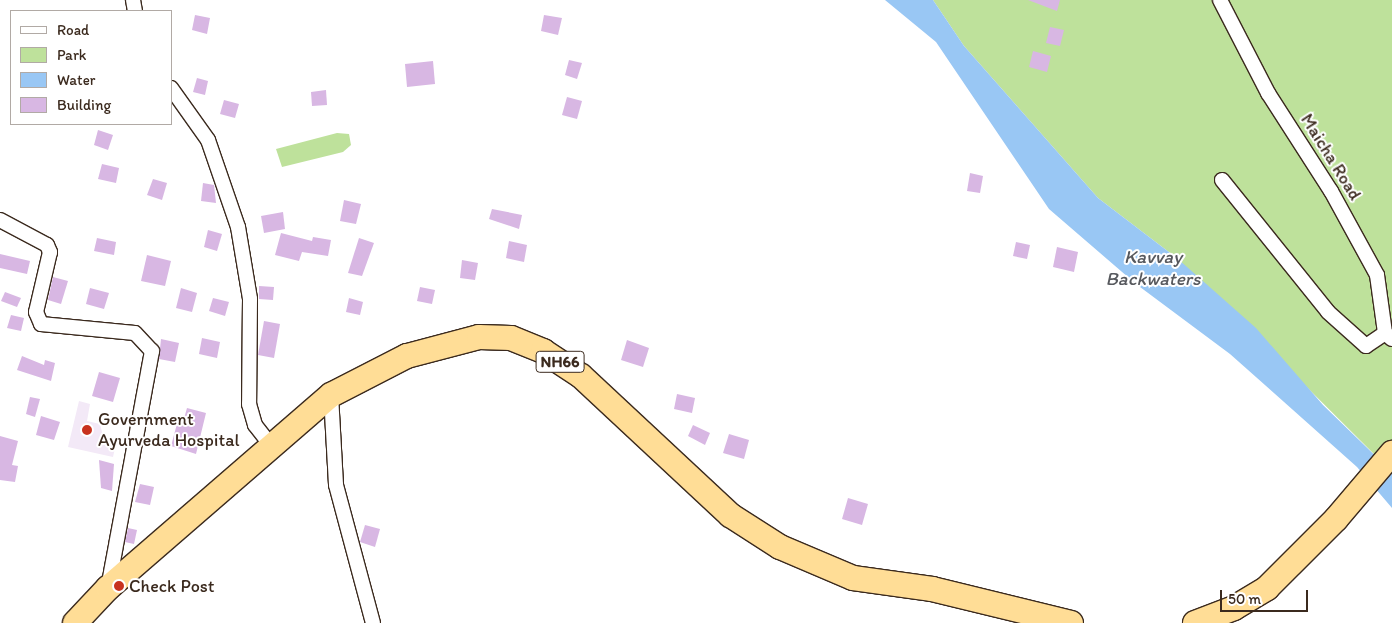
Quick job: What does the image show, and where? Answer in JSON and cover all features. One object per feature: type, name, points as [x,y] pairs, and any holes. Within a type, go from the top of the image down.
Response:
[{"type":"highway","name":"NH66","points":[[75,623],[108,588],[331,395],[407,356],[479,337],[511,338],[543,351],[581,376],[730,515],[780,547],[853,578],[932,589],[1071,623]]},
{"type":"highway","points":[[1195,623],[1234,608],[1267,588],[1336,519],[1392,453]]},
{"type":"street","name":"Maicha Road","points":[[1220,0],[1268,92],[1377,275],[1389,336]]},
{"type":"street","points":[[172,89],[208,140],[238,227],[250,299],[249,404],[255,425],[272,447]]},
{"type":"street","points":[[1222,180],[1328,312],[1366,346],[1389,336]]},
{"type":"street","points":[[0,220],[47,246],[50,252],[36,312],[41,324],[135,333],[152,351],[108,588]]},
{"type":"street","points":[[331,395],[336,485],[373,623]]},
{"type":"shaded area","name":"Government Ayurveda Hospital","points":[[79,401],[90,404],[87,421],[100,424],[103,436],[117,439],[113,457],[68,447]]},
{"type":"green space","points":[[933,0],[1392,0],[1392,472],[1178,259],[1098,198],[964,46]]},
{"type":"green space","points":[[337,133],[349,134],[351,145],[343,152],[282,167],[276,149]]},
{"type":"water","name":"Kavvay Backwaters","points":[[885,0],[933,0],[964,46],[1098,198],[1178,259],[1256,328],[1323,405],[1392,472],[1392,508],[1357,467],[1230,354],[1136,284],[1049,209],[936,42]]},
{"type":"building","points":[[1028,0],[1060,0],[1057,11]]},
{"type":"building","points":[[195,15],[210,18],[207,34],[192,30]]},
{"type":"building","points":[[544,15],[562,18],[558,35],[541,31]]},
{"type":"building","points":[[1050,27],[1064,30],[1060,46],[1046,43]]},
{"type":"building","points":[[1033,51],[1051,56],[1047,72],[1029,67]]},
{"type":"building","points":[[569,60],[582,63],[577,79],[565,75]]},
{"type":"building","points":[[433,61],[435,84],[407,87],[405,64]]},
{"type":"building","points":[[197,78],[208,81],[205,95],[193,92]]},
{"type":"building","points":[[326,90],[327,105],[312,106],[311,92]]},
{"type":"building","points":[[567,97],[582,101],[577,119],[562,115]]},
{"type":"building","points":[[224,100],[239,104],[235,118],[220,114]]},
{"type":"building","points":[[98,130],[113,135],[108,150],[94,145]]},
{"type":"building","points":[[102,164],[119,168],[116,183],[98,179]]},
{"type":"building","points":[[970,173],[983,176],[980,193],[967,191]]},
{"type":"building","points":[[153,179],[167,183],[162,200],[147,195]]},
{"type":"building","points":[[203,183],[214,185],[216,203],[201,201]]},
{"type":"building","points":[[344,200],[361,204],[356,224],[340,221]]},
{"type":"building","points":[[492,209],[522,215],[519,229],[489,219]]},
{"type":"building","points":[[283,212],[285,229],[264,233],[261,216]]},
{"type":"building","points":[[208,230],[222,234],[217,251],[204,247]]},
{"type":"building","points":[[281,233],[312,241],[313,237],[331,240],[328,256],[302,252],[299,261],[275,255]]},
{"type":"building","points":[[97,238],[116,242],[114,255],[94,251]]},
{"type":"building","points":[[359,238],[374,243],[362,276],[348,273]]},
{"type":"building","points":[[509,241],[527,245],[524,262],[506,258]]},
{"type":"building","points":[[1016,242],[1030,245],[1027,259],[1013,256]]},
{"type":"building","points":[[1057,247],[1078,252],[1074,272],[1053,267]]},
{"type":"building","points":[[0,254],[30,261],[27,274],[0,268]]},
{"type":"building","points":[[147,255],[171,261],[165,286],[141,281]]},
{"type":"building","points":[[462,260],[478,263],[475,280],[460,278]]},
{"type":"building","points":[[53,277],[68,281],[61,304],[48,300]]},
{"type":"building","points":[[259,286],[274,287],[273,300],[259,299]]},
{"type":"building","points":[[420,287],[435,290],[432,304],[417,301]]},
{"type":"building","points":[[90,288],[109,293],[104,309],[86,304]]},
{"type":"building","points":[[181,288],[197,293],[192,312],[176,308]]},
{"type":"building","points":[[5,292],[21,298],[17,307],[1,301]]},
{"type":"building","points":[[213,298],[229,302],[225,316],[209,311]]},
{"type":"building","points":[[349,298],[363,302],[360,315],[346,312]]},
{"type":"building","points":[[11,315],[24,318],[21,331],[7,328]]},
{"type":"building","points":[[264,321],[280,324],[274,358],[258,355]]},
{"type":"building","points":[[202,338],[220,342],[217,358],[199,354]]},
{"type":"building","points":[[161,339],[179,343],[175,362],[159,359]]},
{"type":"building","points":[[627,340],[649,348],[643,367],[621,360]]},
{"type":"building","points":[[22,356],[44,365],[45,360],[55,363],[51,381],[17,370]]},
{"type":"building","points":[[99,372],[120,378],[113,402],[92,396]]},
{"type":"building","points":[[677,394],[695,398],[692,413],[674,409]]},
{"type":"building","points":[[30,397],[40,399],[35,417],[26,414]]},
{"type":"building","points":[[187,408],[206,413],[196,454],[171,446],[178,420],[183,422]]},
{"type":"building","points":[[41,416],[60,422],[54,440],[36,435]]},
{"type":"building","points":[[693,425],[710,433],[705,445],[688,436]]},
{"type":"building","points":[[729,434],[749,440],[744,459],[723,453]]},
{"type":"building","points":[[0,436],[18,441],[12,465],[18,466],[15,482],[0,480]]},
{"type":"building","points":[[99,460],[114,464],[112,491],[101,488]]},
{"type":"building","points":[[140,484],[154,487],[150,505],[135,502]]},
{"type":"building","points":[[848,498],[868,504],[862,525],[842,519]]},
{"type":"building","points":[[365,525],[380,529],[375,547],[360,542]]},
{"type":"building","points":[[128,528],[137,530],[134,544],[125,542]]},
{"type":"place","name":"Government Ayurveda Hospital","points":[[87,430]]},
{"type":"place","name":"Check Post","points":[[119,586]]}]
